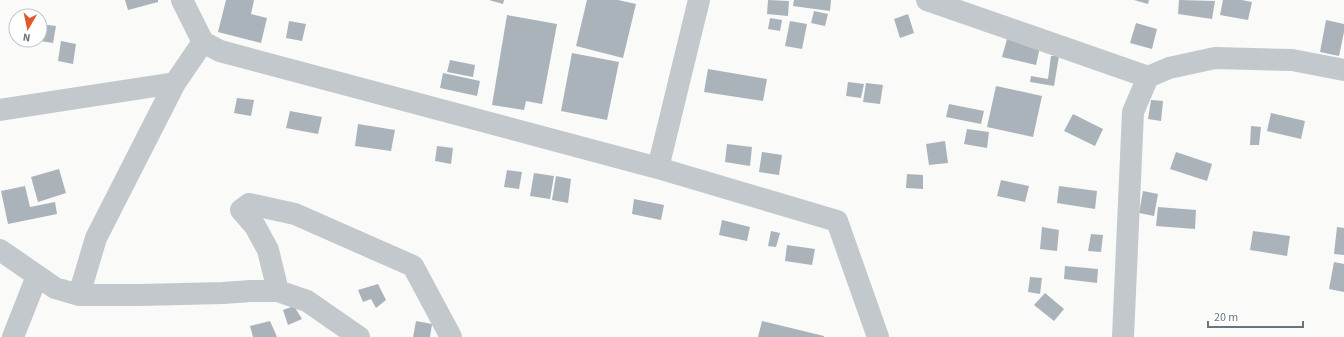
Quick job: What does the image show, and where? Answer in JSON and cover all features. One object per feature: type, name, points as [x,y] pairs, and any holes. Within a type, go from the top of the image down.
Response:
[{"type":"street","points":[[182,0],[203,42],[220,52],[658,168],[837,221],[878,337]]},
{"type":"street","points":[[658,168],[699,0]]},
{"type":"street","points":[[927,0],[1148,77]]},
{"type":"street","points":[[79,295],[96,238],[175,83],[203,42]]},
{"type":"street","points":[[1123,337],[1133,112],[1148,77],[1168,68],[1215,58],[1292,60],[1344,70]]},
{"type":"street","points":[[0,110],[175,83]]},
{"type":"street","points":[[278,291],[268,250],[255,226],[241,210],[249,204],[295,214],[413,266],[451,337]]},
{"type":"street","points":[[0,250],[55,288],[79,295],[140,295],[278,291],[307,301],[359,337]]},
{"type":"street","points":[[13,337],[37,276]]},
{"type":"building","points":[[125,0],[158,0],[158,2],[128,10]]},
{"type":"building","points":[[226,0],[254,0],[251,14],[267,18],[261,43],[218,32]]},
{"type":"building","points":[[489,0],[504,0],[503,4]]},
{"type":"building","points":[[587,0],[618,0],[636,4],[623,58],[576,46]]},
{"type":"building","points":[[768,0],[789,1],[788,16],[767,14]]},
{"type":"building","points":[[794,0],[831,0],[830,11],[793,6]]},
{"type":"building","points":[[1134,0],[1149,0],[1148,4]]},
{"type":"building","points":[[1179,0],[1215,1],[1212,19],[1178,14]]},
{"type":"building","points":[[1223,0],[1242,0],[1252,2],[1248,20],[1220,15]]},
{"type":"building","points":[[814,11],[828,14],[825,26],[811,23]]},
{"type":"building","points":[[908,14],[914,33],[900,38],[894,19]]},
{"type":"building","points":[[507,15],[557,24],[542,104],[526,101],[524,110],[492,105]]},
{"type":"building","points":[[770,18],[782,20],[780,31],[768,29]]},
{"type":"building","points":[[1326,20],[1344,24],[1344,32],[1339,56],[1320,52]]},
{"type":"building","points":[[289,21],[306,24],[302,41],[286,38]]},
{"type":"building","points":[[790,21],[807,24],[802,49],[785,46]]},
{"type":"building","points":[[1136,23],[1157,29],[1152,49],[1130,43]]},
{"type":"building","points":[[48,25],[56,26],[53,43],[48,42]]},
{"type":"building","points":[[1007,39],[1040,47],[1036,65],[1002,57]]},
{"type":"building","points":[[61,41],[76,44],[73,64],[58,61]]},
{"type":"building","points":[[572,53],[619,62],[607,120],[561,111]]},
{"type":"building","points":[[1051,56],[1059,56],[1054,86],[1030,82],[1031,76],[1048,79]]},
{"type":"building","points":[[450,60],[475,65],[473,77],[447,72]]},
{"type":"building","points":[[708,69],[767,79],[763,101],[704,92]]},
{"type":"building","points":[[443,73],[480,81],[477,96],[440,88]]},
{"type":"building","points":[[848,82],[864,84],[861,98],[846,96]]},
{"type":"building","points":[[866,83],[883,85],[880,104],[863,102]]},
{"type":"building","points":[[996,86],[1042,96],[1033,137],[987,127]]},
{"type":"building","points":[[237,98],[254,100],[251,116],[234,113]]},
{"type":"building","points":[[1151,100],[1163,101],[1161,121],[1148,119]]},
{"type":"building","points":[[949,104],[984,111],[981,124],[946,117]]},
{"type":"building","points":[[290,111],[322,117],[318,134],[286,128]]},
{"type":"building","points":[[1271,113],[1305,121],[1301,139],[1267,131]]},
{"type":"building","points":[[1073,114],[1103,129],[1095,146],[1064,131]]},
{"type":"building","points":[[358,124],[395,130],[391,151],[355,146]]},
{"type":"building","points":[[1251,126],[1261,127],[1259,145],[1250,145]]},
{"type":"building","points":[[967,129],[989,132],[987,148],[964,144]]},
{"type":"building","points":[[945,141],[948,163],[929,165],[926,144]]},
{"type":"building","points":[[727,144],[752,147],[750,166],[725,162]]},
{"type":"building","points":[[437,146],[453,148],[451,164],[435,161]]},
{"type":"building","points":[[762,152],[782,155],[779,175],[759,172]]},
{"type":"building","points":[[1176,152],[1212,164],[1207,181],[1170,169]]},
{"type":"building","points":[[59,169],[66,193],[38,202],[31,177]]},
{"type":"building","points":[[507,170],[522,172],[519,189],[504,187]]},
{"type":"building","points":[[534,173],[554,176],[550,199],[530,196]]},
{"type":"building","points":[[907,174],[923,175],[923,189],[906,188]]},
{"type":"building","points":[[556,176],[571,179],[568,203],[552,200]]},
{"type":"building","points":[[1001,180],[1029,186],[1025,202],[997,196]]},
{"type":"building","points":[[25,186],[30,207],[55,202],[57,214],[8,224],[1,191]]},
{"type":"building","points":[[1059,186],[1097,191],[1095,209],[1057,203]]},
{"type":"building","points":[[1143,191],[1158,194],[1154,216],[1139,213]]},
{"type":"building","points":[[634,199],[664,205],[661,220],[632,214]]},
{"type":"building","points":[[1158,207],[1196,210],[1195,229],[1156,226]]},
{"type":"building","points":[[722,220],[750,227],[747,241],[719,235]]},
{"type":"building","points":[[1042,227],[1059,230],[1057,251],[1040,249]]},
{"type":"building","points":[[1337,227],[1344,228],[1344,255],[1334,254]]},
{"type":"building","points":[[771,231],[780,233],[776,247],[768,246]]},
{"type":"building","points":[[1253,231],[1290,236],[1287,256],[1250,250]]},
{"type":"building","points":[[1091,234],[1103,235],[1101,252],[1088,251]]},
{"type":"building","points":[[787,245],[815,249],[812,265],[785,261]]},
{"type":"building","points":[[1334,262],[1344,264],[1344,292],[1329,289]]},
{"type":"building","points":[[1065,266],[1098,269],[1097,283],[1064,279]]},
{"type":"building","points":[[1030,277],[1042,278],[1040,294],[1028,292]]},
{"type":"building","points":[[378,284],[386,300],[376,308],[371,299],[363,302],[358,290]]},
{"type":"building","points":[[1045,293],[1064,309],[1054,321],[1034,305]]},
{"type":"building","points":[[294,306],[302,319],[288,325],[283,310]]},
{"type":"building","points":[[270,321],[277,337],[253,337],[250,326]]},
{"type":"building","points":[[416,321],[432,324],[430,337],[413,337]]},
{"type":"building","points":[[762,321],[824,336],[824,337],[758,337]]}]
